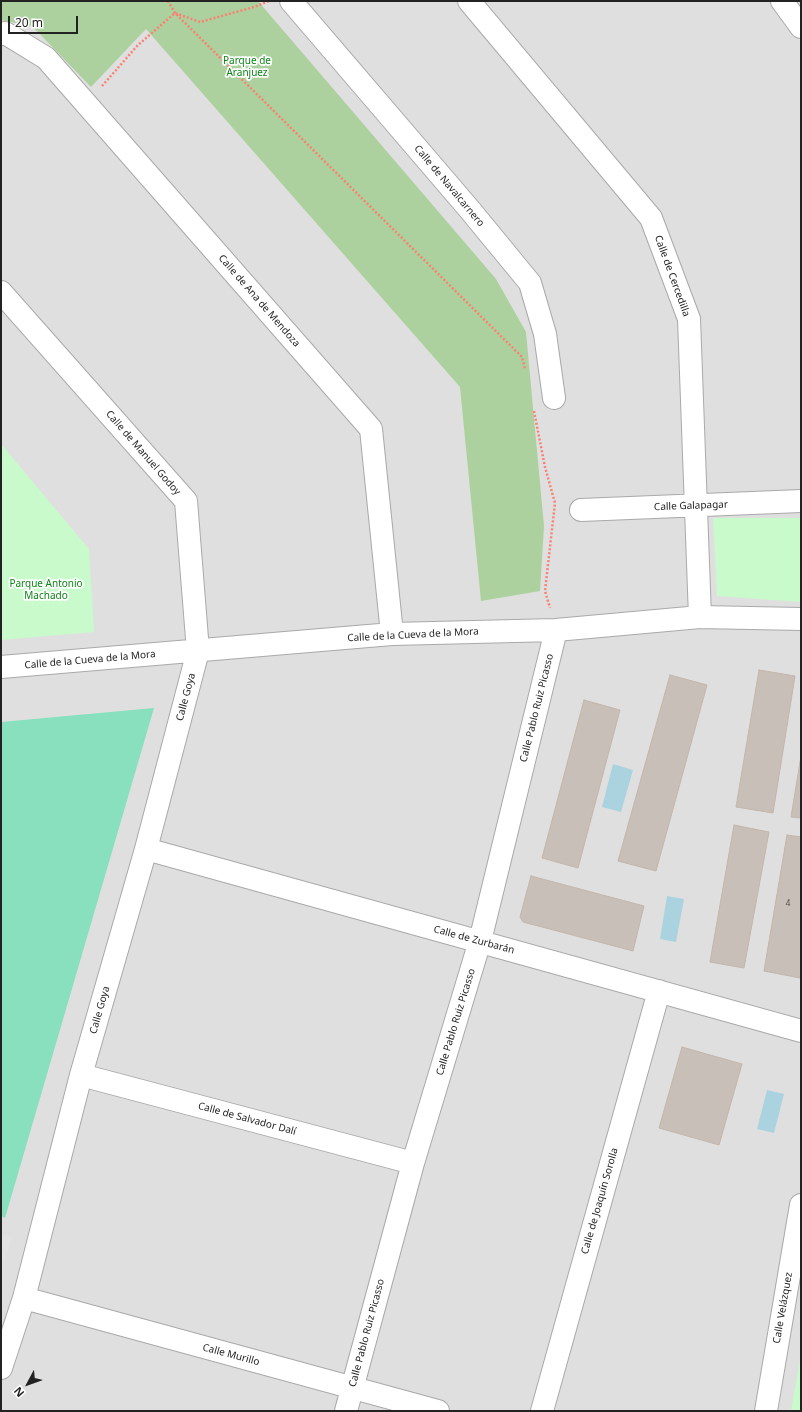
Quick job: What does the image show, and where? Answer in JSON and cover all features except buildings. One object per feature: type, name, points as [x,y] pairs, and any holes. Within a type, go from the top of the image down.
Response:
[{"type":"street","name":"Calle de Navalcarnero","points":[[291,1],[470,210],[530,283],[545,334],[554,398]]},
{"type":"street","name":"Calle de Cercedilla","points":[[469,1],[651,218],[689,319],[700,617]]},
{"type":"street","points":[[782,1],[801,27]]},
{"type":"street","name":"Calle de Ana de Mendoza","points":[[1,34],[5,33],[46,58],[371,429],[392,634]]},
{"type":"street","name":"Calle de Manuel Godoy","points":[[1,292],[186,501],[198,651]]},
{"type":"street","name":"Calle Galapagar","points":[[581,510],[801,501]]},
{"type":"street","name":"Calle de la Cueva de la Mora","points":[[1,667],[392,634],[556,630],[700,617],[801,619]]},
{"type":"street","name":"Calle Pablo Ruiz Picasso","points":[[346,1411],[413,1162],[480,941],[556,630]]},
{"type":"street","name":"Calle Goya","points":[[1,1368],[24,1298],[81,1074],[146,849],[198,651]]},
{"type":"street","name":"Calle de Zurbarán","points":[[146,849],[801,1031]]},
{"type":"street","name":"Calle de Joaquín Sorolla","points":[[542,1411],[659,991]]},
{"type":"street","name":"Calle de Salvador Dalí","points":[[81,1074],[413,1162]]},
{"type":"street","name":"Calle Velázquez","points":[[766,1411],[801,1205]]},
{"type":"street","name":"Calle Murillo","points":[[24,1298],[438,1411]]},
{"type":"path","points":[[168,1],[175,13],[522,357],[526,372]]},
{"type":"path","points":[[175,13],[200,22],[270,1]]},
{"type":"path","points":[[86,103],[138,45],[175,13]]},
{"type":"path","points":[[533,404],[545,467],[555,503],[545,591],[556,630]]},
{"type":"shaded area","points":[[1,1],[801,1],[801,1411],[1,1411]]},
{"type":"shaded area","points":[[1,1234],[12,1237],[1,1272]]},
{"type":"green space","name":"Parque de Aranjuez","points":[[1,1],[258,1],[496,279],[526,332],[544,526],[540,591],[481,601],[460,387],[146,29],[91,87],[32,26],[1,20]]},
{"type":"green space","name":"Parque Antonio Machado","points":[[1,444],[89,549],[94,632],[1,640]]},
{"type":"green space","points":[[713,518],[801,518],[801,602],[717,596]]},
{"type":"green space","points":[[154,708],[5,1218],[1,1216],[1,722]]},
{"type":"green space","points":[[801,1353],[801,1411],[791,1411]]},
{"type":"water","points":[[613,764],[633,770],[621,812],[602,807]]},
{"type":"water","points":[[667,896],[684,899],[676,942],[660,939]]},
{"type":"water","points":[[767,1090],[784,1094],[774,1133],[757,1129]]}]
